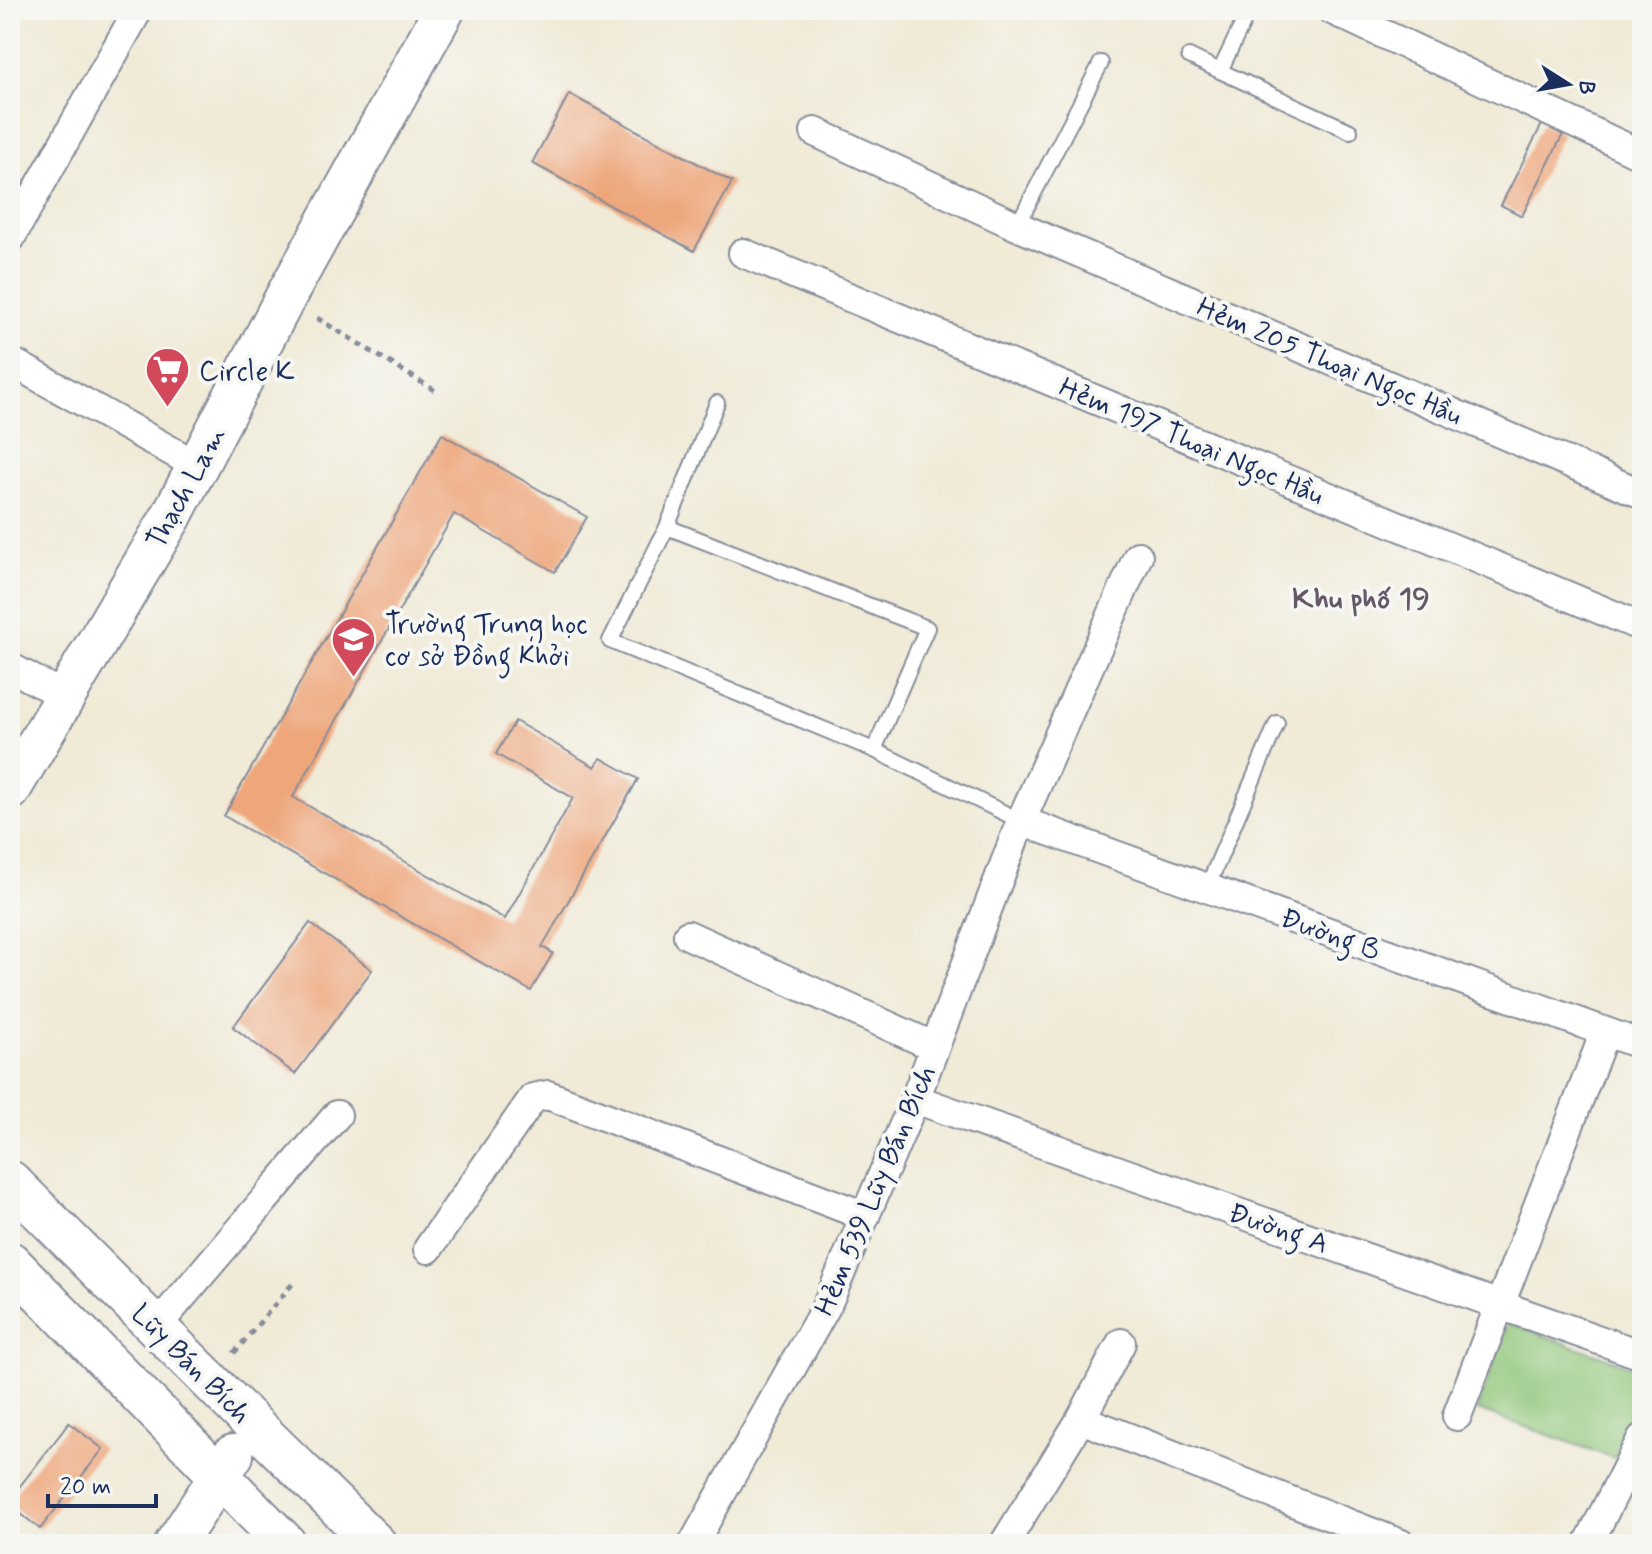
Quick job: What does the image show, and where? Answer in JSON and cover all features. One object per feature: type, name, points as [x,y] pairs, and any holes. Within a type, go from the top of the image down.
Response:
[{"type":"street","points":[[10,239],[138,10]]},
{"type":"street","name":"Thạch Lam","points":[[10,790],[198,466],[285,298],[444,10]]},
{"type":"street","points":[[1332,10],[1642,155]]},
{"type":"street","name":"Hẻm 205 Thoại Ngọc Hầu","points":[[815,132],[1017,226],[1642,494]]},
{"type":"street","name":"Hẻm 197 Thoại Ngọc Hầu","points":[[743,253],[1642,627]]},
{"type":"street","points":[[10,361],[198,466]]},
{"type":"street","name":"Hẻm 539 Lũy Bán Bích","points":[[693,1544],[827,1305],[915,1099],[1021,821],[1138,556]]},
{"type":"street","points":[[10,667],[64,696]]},
{"type":"street","name":"Đường B","points":[[1021,821],[1642,1045]]},
{"type":"street","points":[[688,935],[935,1047]]},
{"type":"street","points":[[1457,1416],[1605,1032]]},
{"type":"street","points":[[428,1249],[533,1098],[539,1095],[548,1095],[865,1216]]},
{"type":"street","name":"Đường A","points":[[915,1099],[1642,1355]]},
{"type":"street","points":[[156,1327],[337,1115]]},
{"type":"street","name":"Lũy Bán Bích","points":[[10,1181],[376,1544]]},
{"type":"street","name":"Lũy Bán Bích","points":[[17,1274],[286,1544]]},
{"type":"street","points":[[1004,1544],[1081,1419],[1121,1343]]},
{"type":"street","points":[[1081,1419],[1401,1544]]},
{"type":"street","points":[[175,1544],[254,1425]]},
{"type":"street","points":[[1588,1544],[1642,1438]]},
{"type":"lane","points":[[1220,71],[1249,10]]},
{"type":"lane","points":[[1189,56],[1350,131]]},
{"type":"lane","points":[[1017,226],[1101,63]]},
{"type":"lane","points":[[717,403],[667,527],[610,641],[874,750],[1021,821]]},
{"type":"lane","points":[[667,527],[927,628],[874,750]]},
{"type":"lane","points":[[1207,888],[1277,723]]},
{"type":"path","points":[[285,298],[439,393]]},
{"type":"path","points":[[210,1381],[294,1282]]},
{"type":"green space","points":[[1508,1323],[1642,1370],[1642,1406],[1614,1458],[1477,1410]]},
{"type":"building","points":[[569,94],[732,182],[694,251],[532,163]]},
{"type":"building","points":[[1542,124],[1563,134],[1522,216],[1501,205]]},
{"type":"building","points":[[442,434],[587,517],[555,572],[454,514],[293,797],[505,919],[573,798],[496,754],[515,721],[595,767],[601,758],[638,779],[542,947],[553,953],[531,991],[224,816]]},
{"type":"building","points":[[310,923],[372,970],[295,1074],[233,1027]]},
{"type":"building","points":[[69,1423],[103,1449],[40,1529],[10,1505],[10,1499]]},
{"type":"place","name":"Circle K","points":[[168,409]]},
{"type":"place","name":"Trường Trung học cơ sở Đồng Khởi","points":[[354,678]]},
{"type":"district","name":"Khu phố 19","points":[[1361,598]]}]
